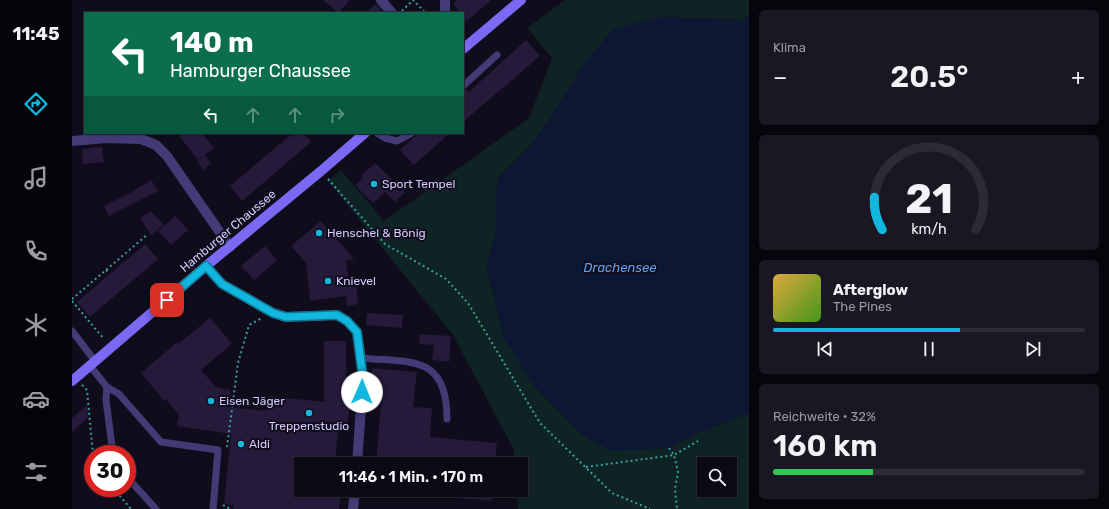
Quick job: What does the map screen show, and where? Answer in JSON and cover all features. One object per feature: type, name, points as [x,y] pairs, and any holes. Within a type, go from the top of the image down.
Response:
[{"type":"main road","points":[[464,48],[520,0]]},
{"type":"main road","name":"Hamburger Chaussee","points":[[74,380],[206,266],[364,134]]},
{"type":"street","points":[[381,0],[391,12]]},
{"type":"street","points":[[445,0],[445,12]]},
{"type":"street","points":[[72,140],[107,138],[141,139],[156,145],[167,156],[230,246]]},
{"type":"street","points":[[206,266],[222,284],[268,310],[286,317],[337,315],[347,321],[357,332],[363,378],[357,457]]},
{"type":"street","points":[[354,509],[355,497]]},
{"type":"lane","points":[[464,85],[497,55]]},
{"type":"lane","points":[[379,134],[385,138],[397,141],[410,134]]},
{"type":"lane","points":[[72,331],[107,387],[119,394],[161,442],[218,450],[213,509]]},
{"type":"lane","points":[[360,358],[418,364],[432,370],[442,383],[445,390],[447,401],[447,419]]},
{"type":"lane","points":[[107,387],[106,400],[112,445]]},
{"type":"lane","points":[[136,487],[156,509]]},
{"type":"path","points":[[400,12],[413,0],[424,11]]},
{"type":"path","points":[[321,171],[385,244],[446,279],[468,303],[540,423],[612,493],[650,509]]},
{"type":"path","points":[[112,347],[72,300],[147,235]]},
{"type":"path","points":[[129,250],[132,253]]},
{"type":"path","points":[[106,270],[109,273]]},
{"type":"path","points":[[226,454],[238,363],[249,325],[260,320],[268,310]]},
{"type":"path","points":[[74,380],[87,390],[92,445]]},
{"type":"path","points":[[586,467],[674,455],[698,441]]},
{"type":"path","points":[[669,448],[674,455],[678,472],[675,490],[678,509]]},
{"type":"path","points":[[121,497],[131,509]]},
{"type":"path","points":[[223,498],[223,506],[230,509]]},
{"type":"green space","points":[[565,0],[749,0],[749,16],[743,20],[660,17],[583,65],[547,124],[529,147],[497,179],[496,232],[486,270],[494,294],[503,337],[669,448],[700,432],[749,413],[749,509],[518,509],[517,497],[528,497],[528,457],[514,457],[514,450],[453,335],[328,181],[341,170],[384,221],[529,118],[552,58],[527,28]]},
{"type":"water","name":"Drachensee","points":[[749,16],[749,413],[700,432],[669,448],[612,451],[582,435],[535,387],[503,337],[494,294],[486,270],[496,232],[497,179],[529,147],[547,124],[583,65],[613,29],[660,17],[743,20]]},
{"type":"building","points":[[323,0],[350,0],[339,12],[337,12]]},
{"type":"building","points":[[458,0],[491,0],[467,21],[464,17],[464,12],[459,12],[453,4]]},
{"type":"building","points":[[376,4],[382,12],[367,12]]},
{"type":"building","points":[[526,40],[540,56],[464,121],[464,90],[467,89],[469,92]]},
{"type":"building","points":[[178,134],[203,134],[214,148],[198,160]]},
{"type":"building","points":[[292,134],[304,134],[311,142],[242,201],[230,186]]},
{"type":"building","points":[[418,134],[449,134],[414,165],[400,150]]},
{"type":"building","points":[[102,147],[104,162],[83,164],[82,149]]},
{"type":"building","points":[[205,155],[211,163],[203,170],[197,162]]},
{"type":"building","points":[[375,163],[405,192],[395,202],[385,192],[373,203],[355,185],[363,178],[361,176]]},
{"type":"building","points":[[151,180],[158,191],[109,216],[104,206],[132,192]]},
{"type":"building","points":[[151,211],[164,225],[151,235],[140,218]]},
{"type":"building","points":[[175,216],[188,230],[171,245],[158,231]]},
{"type":"building","points":[[321,221],[354,259],[346,260],[349,284],[356,283],[358,304],[347,306],[346,296],[310,301],[306,263],[291,246]]},
{"type":"building","points":[[145,244],[158,259],[90,317],[77,302]]},
{"type":"building","points":[[265,246],[277,260],[254,280],[241,266]]},
{"type":"building","points":[[367,313],[403,315],[402,328],[366,325]]},
{"type":"building","points":[[210,318],[232,344],[201,370],[216,387],[231,390],[228,407],[267,411],[268,396],[324,402],[324,341],[346,341],[346,404],[350,405],[347,431],[338,430],[336,457],[294,457],[294,497],[340,497],[339,509],[233,509],[234,505],[224,504],[231,434],[177,426],[179,415],[166,399],[164,401],[141,373],[177,342],[178,344]]},
{"type":"building","points":[[420,334],[451,336],[449,362],[432,360],[434,345],[419,344]]},
{"type":"building","points":[[372,368],[417,372],[413,407],[432,408],[430,437],[497,443],[496,457],[377,457],[382,392],[370,391]]},
{"type":"building","points":[[87,405],[88,418],[72,432],[72,418]]},
{"type":"building","points":[[447,497],[492,497],[492,501]]},
{"type":"place","name":"Sport Tempel","points":[[374,184]]},
{"type":"place","name":"Henschel & Bönig","points":[[319,233]]},
{"type":"place","name":"Knievel","points":[[328,281]]},
{"type":"place","name":"Eisen Jäger","points":[[211,401]]},
{"type":"place","name":"Treppenstudio","points":[[309,413]]},
{"type":"place","name":"Aldi","points":[[241,444]]},
{"type":"route","points":[[167,300],[206,266],[222,284],[273,313],[286,317],[337,315],[347,321],[357,332],[363,378],[362,392]]}]
